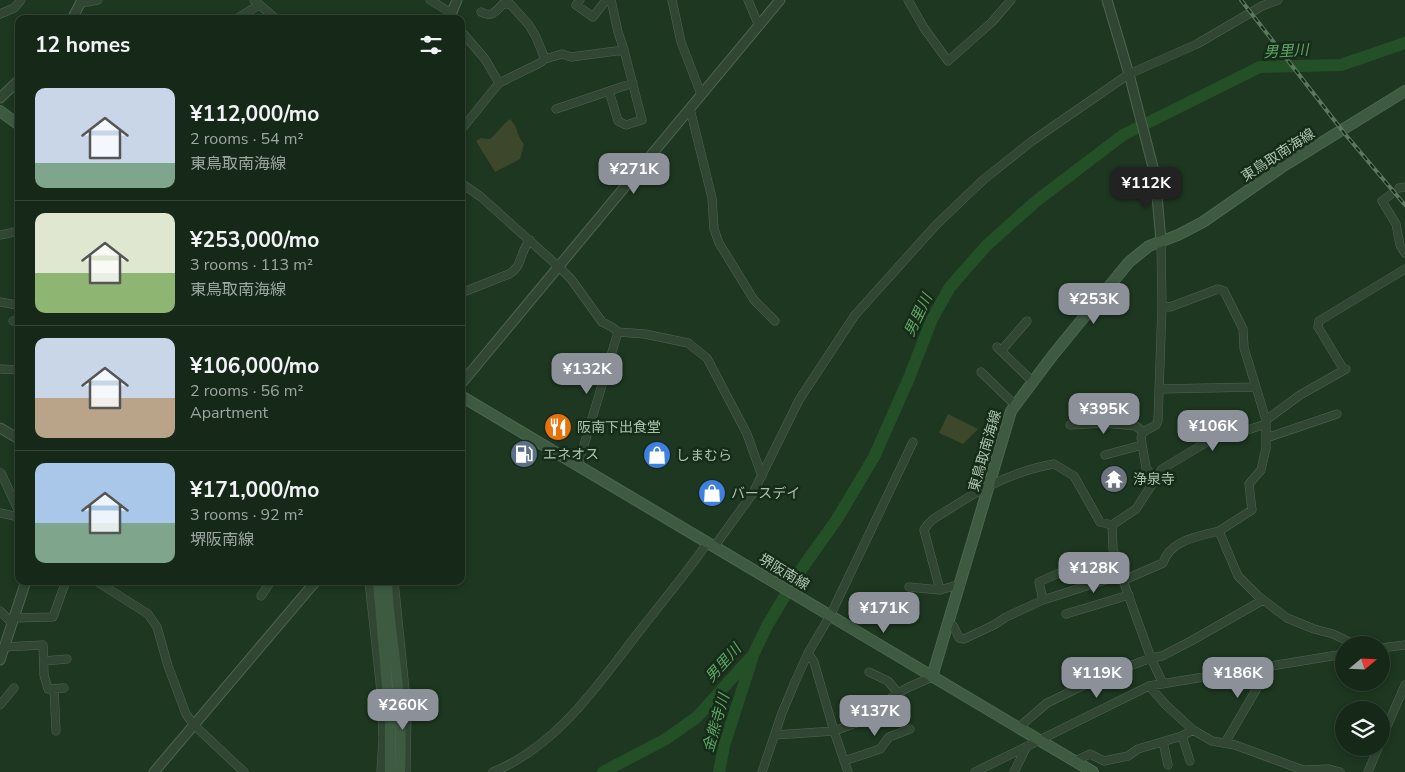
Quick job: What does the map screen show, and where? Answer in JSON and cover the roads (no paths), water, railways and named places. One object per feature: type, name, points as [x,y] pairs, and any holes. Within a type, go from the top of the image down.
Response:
[{"type":"main road","name":"東鳥取南海線","points":[[932,677],[950,623],[1009,415],[1015,404],[1129,262],[1149,246],[1203,222],[1282,167],[1405,90]]},
{"type":"main road","points":[[0,111],[15,122]]},
{"type":"main road","name":"堺阪南線","points":[[465,398],[1093,772]]},
{"type":"main road","points":[[378,585],[381,631],[393,689],[401,744],[400,772]]},
{"type":"main road","points":[[387,585],[393,689],[390,772]]},
{"type":"street","points":[[0,14],[14,8],[21,0]]},
{"type":"street","points":[[74,15],[82,1],[98,0]]},
{"type":"street","points":[[430,0],[449,15]]},
{"type":"street","points":[[450,15],[457,0]]},
{"type":"street","points":[[580,0],[576,5],[593,17],[606,0]]},
{"type":"street","points":[[608,91],[618,121],[626,125],[642,120],[611,0]]},
{"type":"street","points":[[672,0],[681,42],[701,94]]},
{"type":"street","points":[[748,0],[758,26]]},
{"type":"street","points":[[908,0],[924,28],[948,61],[992,22],[1011,0]]},
{"type":"street","points":[[1107,0],[1129,74],[1155,175],[1161,240],[1160,389],[1156,425],[1143,432],[1141,438],[1146,468],[1155,479]]},
{"type":"street","points":[[493,772],[517,760],[540,745],[581,705],[714,546],[753,493],[798,400],[855,315],[936,225],[983,180],[1018,152],[1129,74],[1196,44],[1262,6],[1278,0]]},
{"type":"street","points":[[465,379],[778,1]]},
{"type":"street","points":[[241,15],[257,2],[272,15]]},
{"type":"street","points":[[481,12],[488,15],[492,14],[503,4],[510,4],[529,25],[545,59]]},
{"type":"street","points":[[465,36],[484,59],[499,83]]},
{"type":"street","points":[[465,125],[499,83],[545,59],[562,54],[571,57],[624,50]]},
{"type":"street","points":[[556,109],[633,83]]},
{"type":"street","points":[[0,98],[15,84]]},
{"type":"street","points":[[690,109],[712,198],[714,229],[719,243],[754,300],[775,321]]},
{"type":"street","points":[[465,186],[481,197],[559,267],[571,279],[602,322],[612,326],[618,332],[645,334],[688,344],[708,358],[747,434],[762,476]]},
{"type":"street","points":[[1390,195],[1382,201],[1396,224],[1400,245],[1405,253]]},
{"type":"street","points":[[0,235],[15,232]]},
{"type":"street","points":[[465,292],[516,270],[524,248],[530,240]]},
{"type":"street","points":[[940,590],[924,530],[929,522],[975,492],[990,485],[1036,467],[1054,464],[1074,476],[1100,522],[1112,525],[1136,509],[1162,469],[1215,437],[1241,432],[1266,422],[1300,396],[1345,369],[1318,327],[1319,321],[1405,269]]},
{"type":"street","points":[[950,623],[959,638],[964,639],[1043,600],[1163,563],[1166,554],[1185,540],[1219,531],[1252,510],[1248,484],[1261,470],[1266,448],[1266,422],[1244,348],[1243,329],[1224,291],[1218,288],[1170,307],[1162,306]]},
{"type":"street","points":[[0,302],[15,305]]},
{"type":"street","points":[[1028,321],[999,349],[1033,382]]},
{"type":"street","points":[[578,465],[618,332]]},
{"type":"street","points":[[0,369],[15,370]]},
{"type":"street","points":[[981,372],[1015,404]]},
{"type":"street","points":[[1160,389],[1256,387]]},
{"type":"street","points":[[1089,398],[1125,408],[1134,426]]},
{"type":"street","points":[[1266,438],[1337,414]]},
{"type":"street","points":[[1070,425],[1103,423],[1134,426],[1143,432]]},
{"type":"street","points":[[0,428],[15,437]]},
{"type":"street","points":[[762,772],[782,713],[808,653],[913,442]]},
{"type":"street","points":[[1105,455],[1142,445]]},
{"type":"street","points":[[1,473],[15,503]]},
{"type":"street","points":[[0,513],[15,516]]},
{"type":"street","points":[[1112,525],[1113,550],[1151,658],[1163,684]]},
{"type":"street","points":[[1219,531],[1238,576],[1263,600],[1287,618],[1337,636]]},
{"type":"street","points":[[1043,600],[1039,582],[1059,572]]},
{"type":"street","points":[[909,587],[940,590],[961,584]]},
{"type":"street","points":[[0,660],[3,645],[25,585]]},
{"type":"street","points":[[0,611],[12,621],[53,616],[65,585]]},
{"type":"street","points":[[102,585],[148,614],[158,627],[168,666],[186,714],[194,725],[244,772]]},
{"type":"street","points":[[261,596],[268,585]]},
{"type":"street","points":[[154,772],[313,585]]},
{"type":"street","points":[[369,585],[382,700],[383,739],[381,772]]},
{"type":"street","points":[[394,585],[407,710],[406,772]]},
{"type":"street","points":[[1066,614],[1129,595]]},
{"type":"street","points":[[1018,728],[1047,704],[1103,676],[1151,658],[1162,656],[1263,600]]},
{"type":"street","points":[[3,645],[44,645],[44,675],[48,690],[64,688]]},
{"type":"street","points":[[1390,647],[1405,645]]},
{"type":"street","points":[[808,653],[814,662],[848,772]]},
{"type":"street","points":[[975,772],[1149,686],[1335,655]]},
{"type":"street","points":[[44,661],[67,659]]},
{"type":"street","points":[[1225,743],[1270,666]]},
{"type":"street","points":[[869,672],[888,681],[898,693]]},
{"type":"street","points":[[775,735],[834,731],[856,723],[898,693],[932,677]]},
{"type":"street","points":[[1390,719],[1405,684]]},
{"type":"street","points":[[1149,686],[1193,730],[1212,741],[1225,743],[1303,770],[1329,769],[1340,772]]},
{"type":"street","points":[[1,701],[14,688]]},
{"type":"street","points":[[54,689],[56,731]]},
{"type":"street","points":[[844,761],[880,749],[890,737],[910,728]]},
{"type":"street","points":[[1075,762],[1090,754],[1104,761],[1128,756],[1138,749],[1182,736],[1193,730]]},
{"type":"street","points":[[1182,736],[1190,762]]},
{"type":"street","points":[[1163,742],[1168,765]]},
{"type":"street","points":[[1014,772],[1027,746]]},
{"type":"street","points":[[1368,772],[1375,756]]},
{"type":"waterway","name":"男里川","points":[[603,772],[666,739],[697,717],[753,655],[767,626],[798,574],[837,519],[874,457],[909,378],[932,319],[950,287],[986,246],[1035,202],[1123,135],[1260,67],[1341,65],[1405,43]]},
{"type":"waterway","name":"金熊寺川","points":[[719,772],[724,746],[752,659]]},
{"type":"railway","points":[[1241,0],[1345,134],[1405,205]]},
{"type":"place","name":"阪南下出食堂","points":[[558,427]]},
{"type":"place","name":"エネオス","points":[[524,454]]},
{"type":"place","name":"しまむら","points":[[657,455]]},
{"type":"place","name":"浄泉寺","points":[[1114,479]]},
{"type":"place","name":"バースデイ","points":[[712,493]]}]
